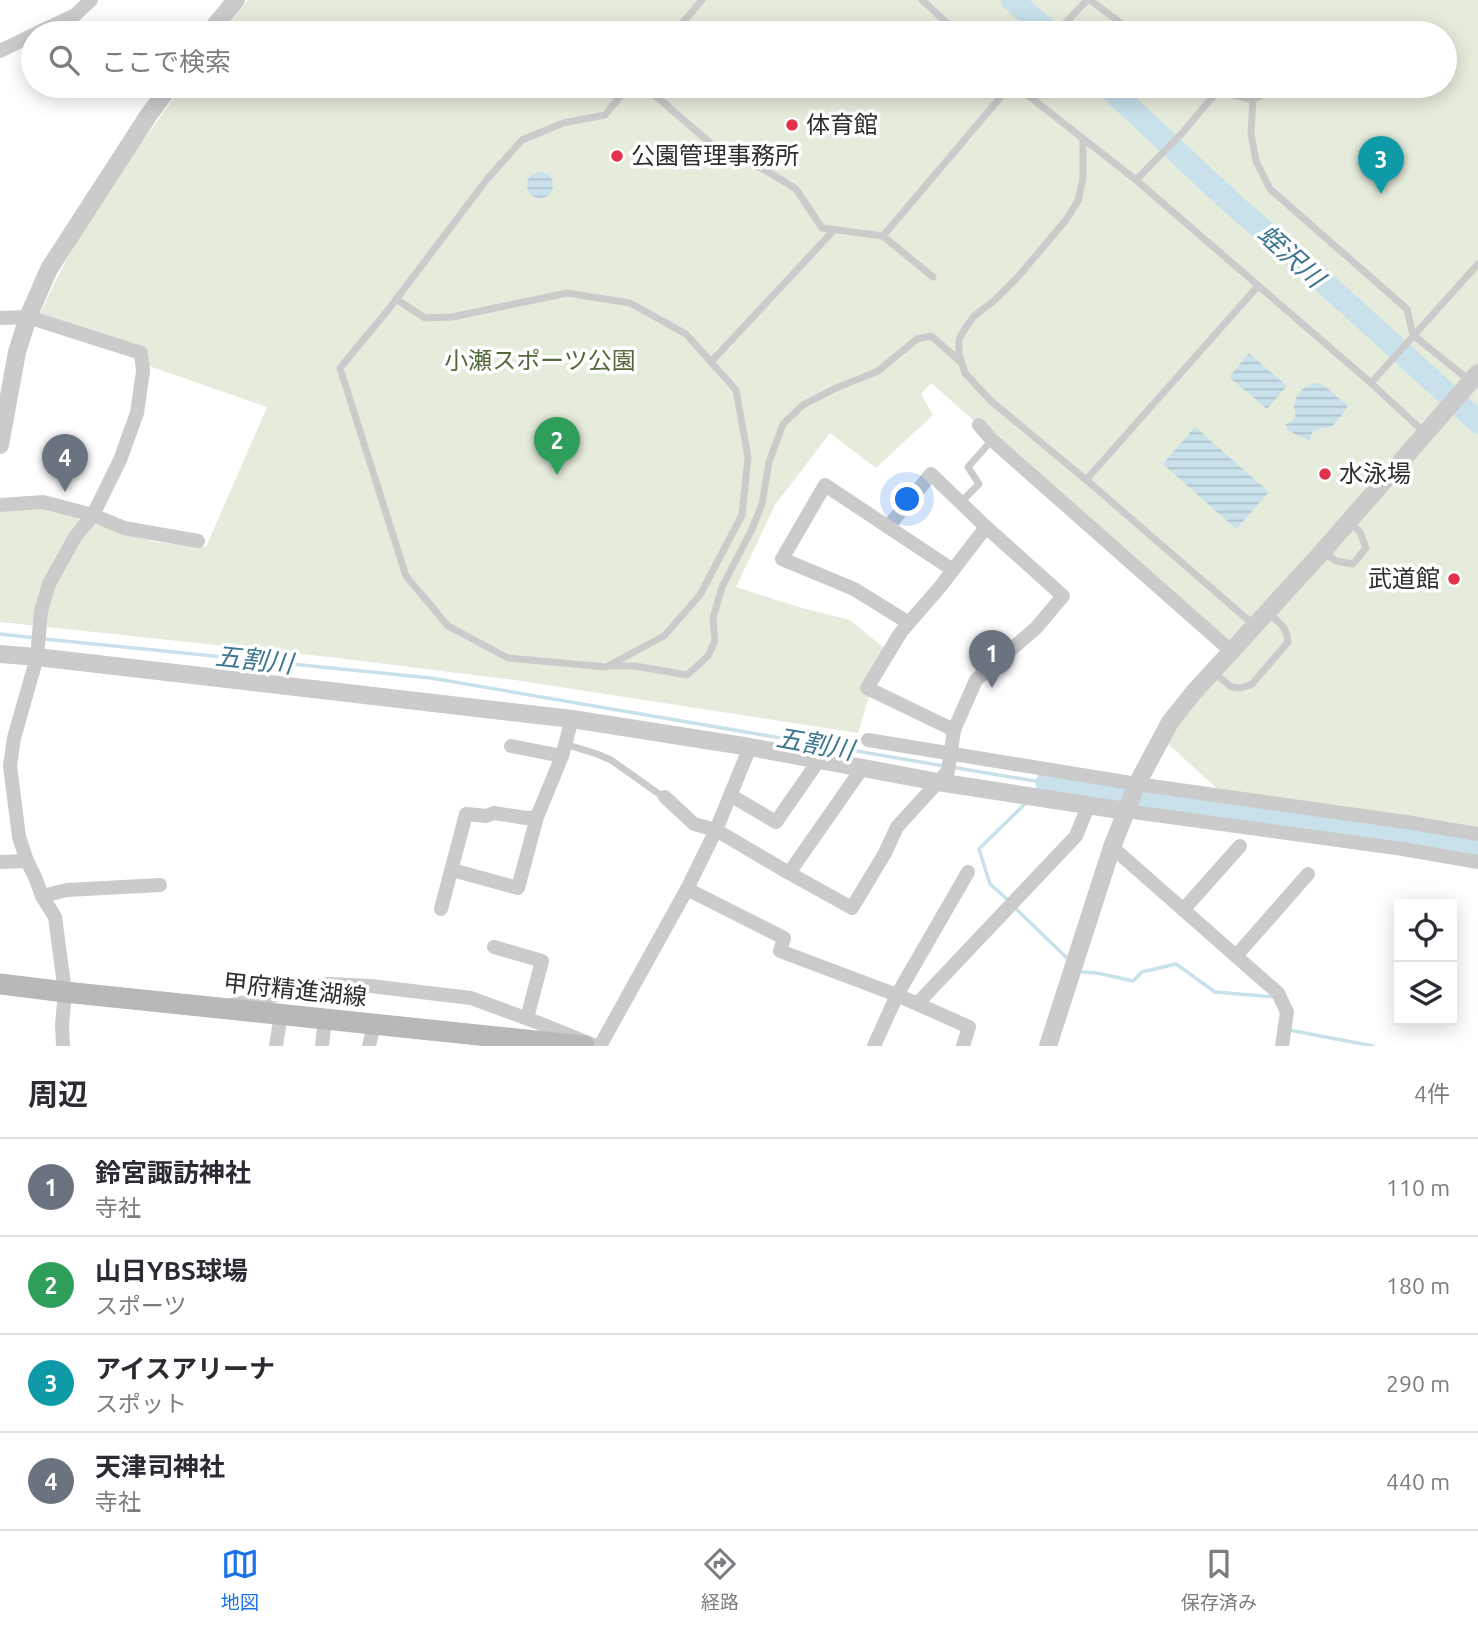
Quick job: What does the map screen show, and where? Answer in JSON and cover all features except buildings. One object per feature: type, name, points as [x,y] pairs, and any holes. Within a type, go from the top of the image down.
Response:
[{"type":"main road","name":"甲府精進湖線","points":[[0,984],[325,1019],[371,1035],[584,1046]]},
{"type":"street","points":[[62,21],[75,15],[91,0]]},
{"type":"street","points":[[219,21],[236,0]]},
{"type":"street","points":[[0,51],[21,41]]},
{"type":"street","points":[[0,445],[17,352],[27,317],[49,269],[161,98]]},
{"type":"street","points":[[0,318],[27,317],[141,353],[143,371],[137,413],[120,460],[93,514],[75,537],[49,584],[41,611],[38,647],[6,778],[27,861],[42,896],[55,917],[65,992],[63,1046]]},
{"type":"street","points":[[1048,1046],[1112,847],[1132,797],[1170,722],[1425,433],[1473,383]]},
{"type":"street","points":[[979,425],[992,440],[1231,651]]},
{"type":"street","points":[[665,797],[694,824],[716,830],[852,908],[885,853],[897,827],[947,766],[954,730],[976,681],[1036,628],[1063,596],[931,474],[888,527]]},
{"type":"street","points":[[909,623],[854,589],[782,559],[824,485],[953,570]]},
{"type":"street","points":[[0,505],[43,502],[93,514],[124,528],[198,541]]},
{"type":"street","points":[[954,730],[867,688],[901,632],[986,527]]},
{"type":"street","points":[[0,654],[38,647],[572,719],[863,767],[947,766],[1132,797],[1478,862]]},
{"type":"street","points":[[452,870],[518,888],[537,817],[572,719]]},
{"type":"street","points":[[868,740],[1024,795],[1089,804],[1132,797],[1406,822],[1478,834]]},
{"type":"street","points":[[510,746],[563,750]]},
{"type":"street","points":[[216,1008],[328,984],[370,986],[471,998],[598,1046],[687,889],[716,830],[750,747]]},
{"type":"street","points":[[730,795],[776,822],[819,760]]},
{"type":"street","points":[[789,873],[863,767]]},
{"type":"street","points":[[917,1003],[1076,836],[1089,804]]},
{"type":"street","points":[[442,909],[466,814],[486,816],[494,813],[537,817]]},
{"type":"street","points":[[1403,849],[1406,822]]},
{"type":"street","points":[[1183,910],[1240,846]]},
{"type":"street","points":[[1112,847],[1278,993],[1287,1012],[1283,1039]]},
{"type":"street","points":[[0,862],[27,861]]},
{"type":"street","points":[[874,1046],[897,995],[968,872]]},
{"type":"street","points":[[1236,956],[1308,874]]},
{"type":"street","points":[[42,896],[67,890],[160,885]]},
{"type":"street","points":[[687,889],[784,938],[780,951],[917,1003],[969,1027],[963,1046]]},
{"type":"street","points":[[494,947],[542,961],[527,1018]]},
{"type":"street","points":[[276,1046],[281,1014]]},
{"type":"street","points":[[322,1046],[325,1019]]},
{"type":"lane","points":[[684,21],[702,0]]},
{"type":"lane","points":[[922,0],[945,21]]},
{"type":"lane","points":[[1067,21],[1089,0],[1118,21]]},
{"type":"lane","points":[[619,98],[605,115],[563,123],[522,140],[488,178],[340,368],[406,576],[448,626],[508,658],[606,667],[635,666],[687,675],[708,656],[715,641],[713,618],[722,587],[762,504],[769,462],[783,424],[803,405],[878,371],[917,339],[932,336],[962,363]]},
{"type":"lane","points":[[658,98],[715,147],[796,188],[822,228],[883,236],[933,277]]},
{"type":"lane","points":[[883,236],[1000,98]]},
{"type":"lane","points":[[1031,98],[1136,180],[1425,433]]},
{"type":"lane","points":[[1136,180],[1182,132],[1209,98]]},
{"type":"lane","points":[[1246,98],[1257,98]]},
{"type":"lane","points":[[1254,100],[1251,133],[1256,161],[1270,189],[1407,309],[1413,335],[1473,383]]},
{"type":"lane","points":[[1083,139],[1083,178],[1078,201],[1066,220],[1017,278],[974,316],[959,339],[959,354],[965,373],[991,401],[1261,618],[1283,625],[1288,642],[1252,684],[1241,688],[1231,687],[1213,672]]},
{"type":"lane","points":[[711,362],[834,230]]},
{"type":"lane","points":[[1371,383],[1478,264]]},
{"type":"lane","points":[[1086,480],[1258,286]]},
{"type":"lane","points":[[396,299],[425,318],[452,317],[567,293],[631,303],[686,334],[736,390],[748,457],[742,515],[700,595],[664,636],[606,667]]},
{"type":"lane","points":[[960,503],[979,484],[968,467],[992,440]]},
{"type":"lane","points":[[1323,551],[1336,561],[1353,564],[1366,548],[1360,532],[1348,521]]},
{"type":"lane","points":[[563,750],[597,754],[611,760],[665,797]]},
{"type":"green space","name":"小瀬スポーツ公園","points":[[248,0],[1478,0],[1478,832],[1226,797],[1166,742],[1178,723],[1237,652],[931,383],[921,394],[933,415],[876,468],[830,433],[775,505],[736,587],[850,620],[884,648],[858,733],[515,680],[0,622],[0,508],[43,508],[155,542],[206,547],[267,407],[149,366],[146,349],[40,314],[87,224],[174,98],[1457,98],[1457,21],[231,21]]},
{"type":"water","points":[[540,172],[549,176],[553,185],[549,194],[540,198],[531,194],[527,185],[531,176]]},
{"type":"water","points":[[1249,353],[1287,386],[1267,409],[1229,377]]},
{"type":"water","points":[[1316,383],[1325,386],[1348,405],[1333,425],[1316,429],[1310,440],[1307,440],[1287,430],[1286,424],[1295,418],[1294,406],[1298,394]]},
{"type":"water","points":[[1195,427],[1269,492],[1236,529],[1163,464]]},
{"type":"waterway","name":"蛭沢川","points":[[1012,0],[1036,21]]},
{"type":"waterway","name":"蛭沢川","points":[[1120,98],[1236,207],[1316,275],[1478,422]]},
{"type":"waterway","name":"五割川","points":[[0,634],[36,638]]},
{"type":"waterway","name":"五割川","points":[[44,639],[431,678],[944,766]]},
{"type":"waterway","name":"五割川","points":[[951,767],[1047,783],[1039,791]]},
{"type":"waterway","points":[[1047,783],[1478,850]]},
{"type":"waterway","name":"五割川","points":[[1008,900],[990,884],[979,849],[1028,801]]},
{"type":"waterway","name":"五割川","points":[[1013,906],[1068,959]]},
{"type":"waterway","name":"五割川","points":[[1079,969],[1082,972],[1133,981],[1142,972],[1176,964],[1215,992],[1275,997]]},
{"type":"waterway","name":"五割川","points":[[1289,1030],[1373,1046]]},
{"type":"place","name":"体育館","points":[[792,125]]},
{"type":"place","name":"公園管理事務所","points":[[617,156]]},
{"type":"place","name":"アイスアリーナ","points":[[1381,194]]},
{"type":"place","name":"水泳場","points":[[1325,474]]},
{"type":"place","name":"山日YBS球場","points":[[557,475]]},
{"type":"place","name":"天津司神社","points":[[65,492]]},
{"type":"place","name":"武道館","points":[[1454,579]]},
{"type":"place","name":"鈴宮諏訪神社","points":[[992,688]]}]
